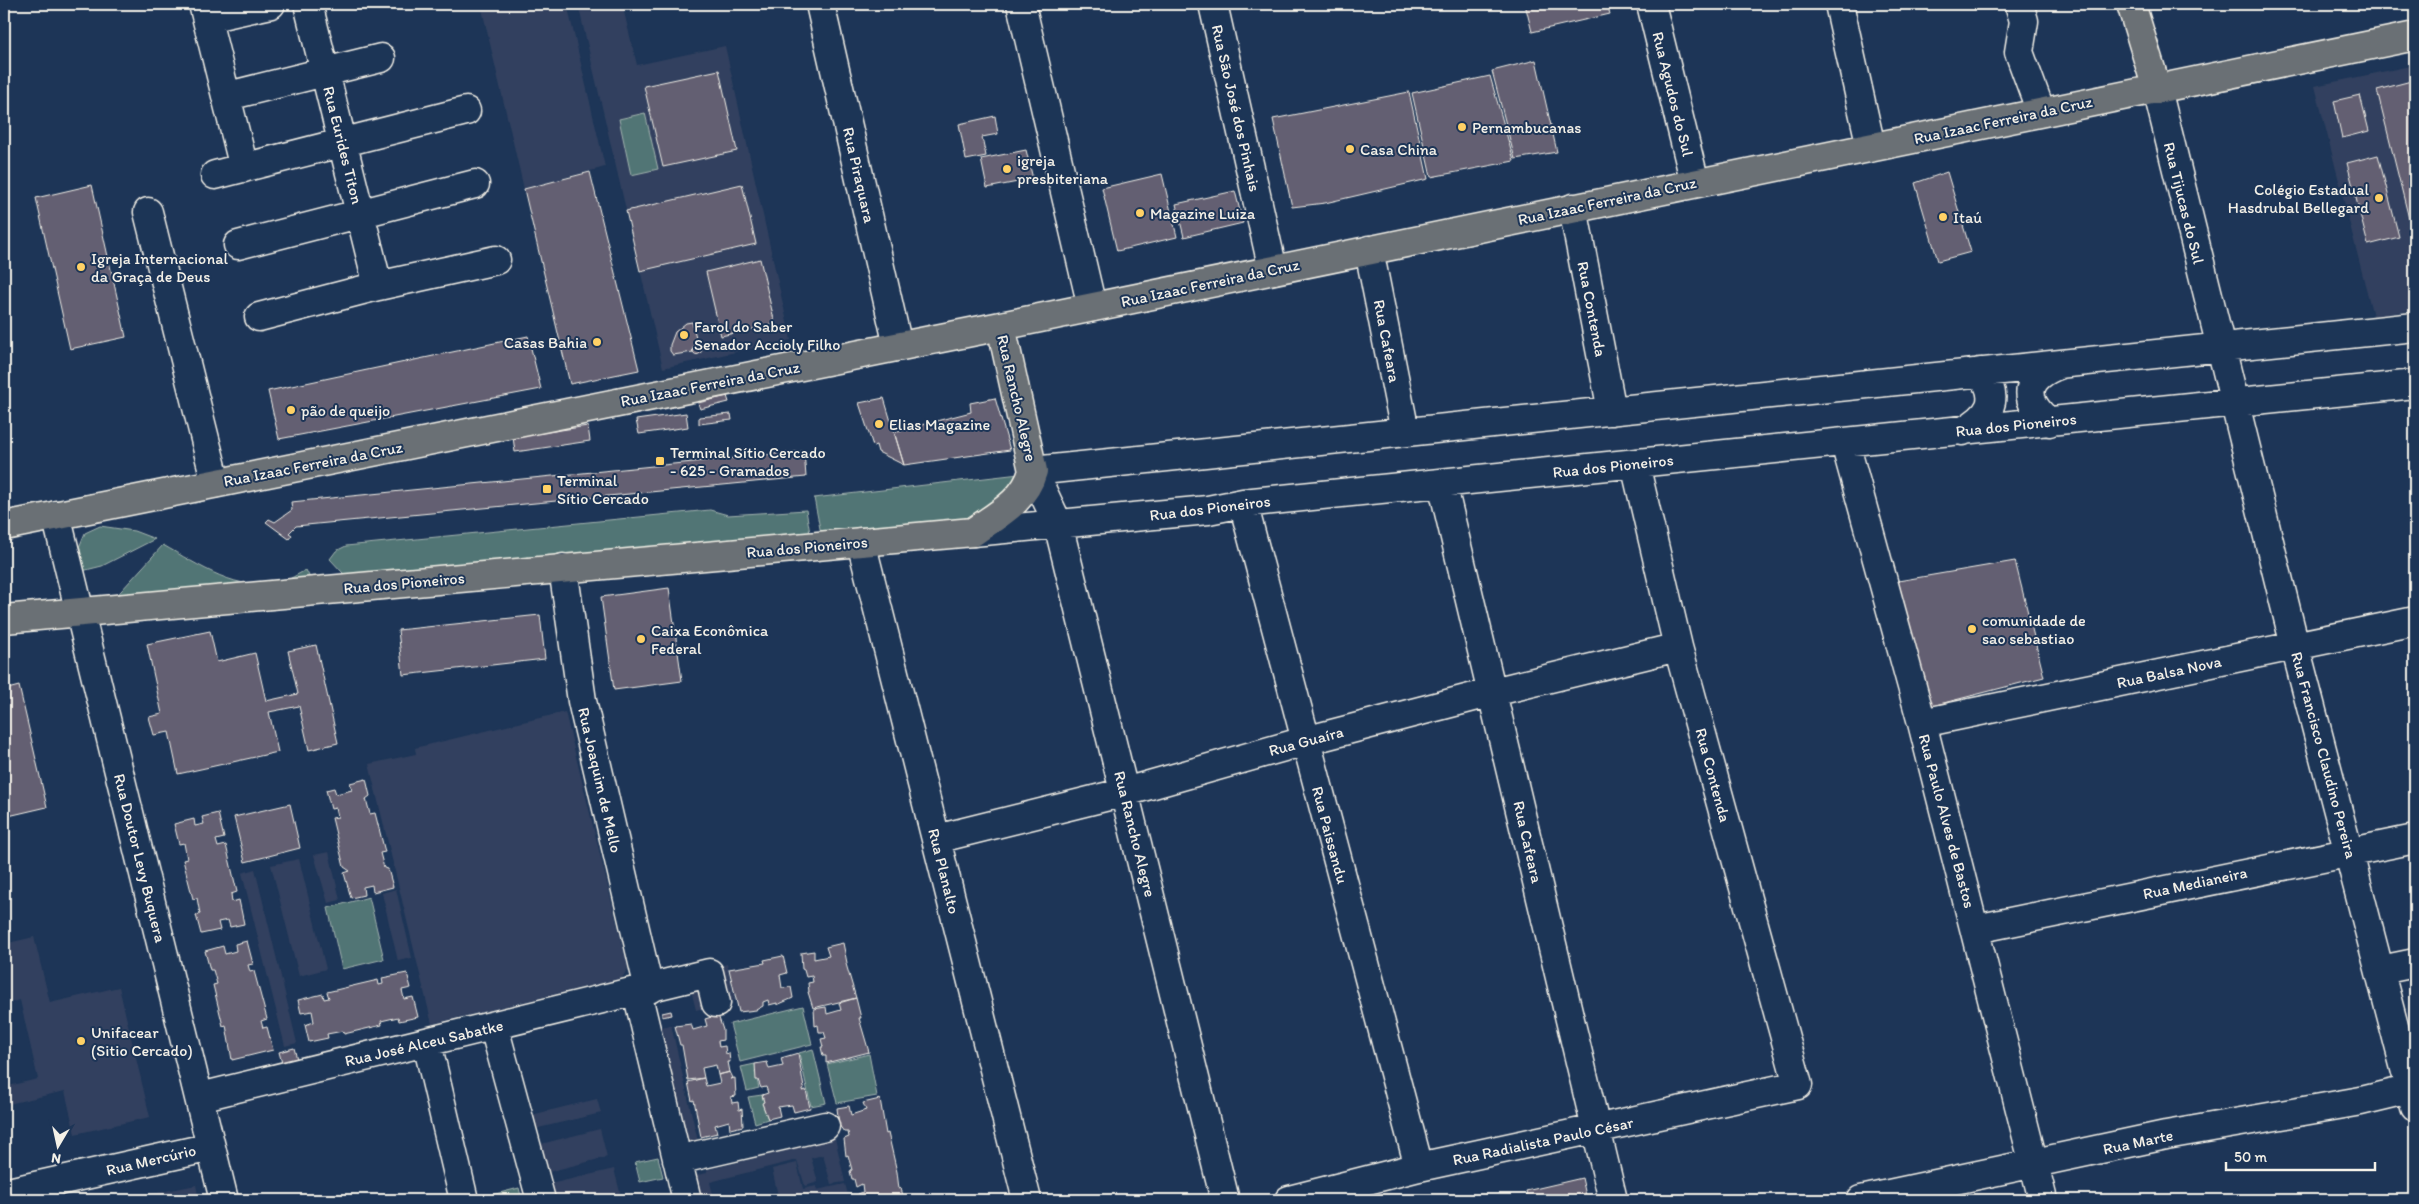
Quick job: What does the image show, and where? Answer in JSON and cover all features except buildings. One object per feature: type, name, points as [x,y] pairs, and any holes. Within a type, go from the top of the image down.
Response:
[{"type":"main road","name":"Rua Tijucas do Sul","points":[[2131,4],[2157,89]]},
{"type":"main road","name":"Rua Izaac Ferreira da Cruz","points":[[4,526],[1001,326],[2415,36]]},
{"type":"main road","name":"Rua Rancho Alegre","points":[[973,532],[1021,496],[1030,483],[1034,471],[1001,326]]},
{"type":"main road","name":"Rua dos Pioneiros","points":[[4,619],[973,532]]},
{"type":"street","points":[[244,168],[228,96],[205,11],[272,4]]},
{"type":"street","name":"Rua Eurides Titon","points":[[308,4],[378,286]]},
{"type":"street","name":"Rua Piraquara","points":[[820,4],[898,346]]},
{"type":"street","points":[[1021,4],[1092,307]]},
{"type":"street","name":"Rua São José dos Pinhais","points":[[1213,4],[1273,270]]},
{"type":"street","name":"Rua Agudos do Sul","points":[[1651,4],[1695,184]]},
{"type":"street","points":[[1839,4],[1871,147]]},
{"type":"street","points":[[2019,4],[2024,21],[2019,52],[2041,112]]},
{"type":"street","points":[[228,96],[324,70],[381,58]]},
{"type":"street","name":"Rua Tijucas do Sul","points":[[2157,89],[2234,403]]},
{"type":"street","points":[[215,175],[343,144],[466,111]]},
{"type":"street","points":[[238,245],[475,184]]},
{"type":"street","name":"Rua Contenda","points":[[1573,208],[1612,411]]},
{"type":"street","points":[[148,212],[216,483]]},
{"type":"street","name":"Rua Cafeara","points":[[1368,250],[1406,432]]},
{"type":"street","points":[[259,317],[378,286],[496,260]]},
{"type":"street","points":[[1034,471],[2415,327]]},
{"type":"street","points":[[2049,422],[2035,411],[2030,396],[2034,380],[2047,370],[2063,364]]},
{"type":"street","points":[[1963,431],[1977,423],[1988,412],[1992,398],[1989,384],[1980,372]]},
{"type":"street","points":[[2348,391],[2415,376]]},
{"type":"street","name":"Rua dos Pioneiros","points":[[973,532],[1208,510],[1243,503],[2415,384]]},
{"type":"street","name":"Rua Francisco Claudino Pereira","points":[[2234,403],[2295,646],[2414,1094]]},
{"type":"street","name":"Rua Paulo Alves de Bastos","points":[[1844,443],[1922,724],[1976,929],[2043,1200]]},
{"type":"street","name":"Rua Contenda","points":[[1635,464],[1678,647],[1798,1085]]},
{"type":"street","name":"Rua Rancho Alegre","points":[[1034,471],[1058,524],[1225,1200]]},
{"type":"street","name":"Rua Cafeara","points":[[1442,483],[1613,1200]]},
{"type":"street","name":"Rua Paissandu","points":[[1243,503],[1419,1167]]},
{"type":"street","name":"Rua Doutor Levy Buquera","points":[[56,516],[224,1200]]},
{"type":"street","name":"Rua Planalto","points":[[861,542],[1027,1200]]},
{"type":"street","name":"Rua Joaquim de Mello","points":[[563,568],[582,701],[682,1178]]},
{"type":"street","name":"Rua Balsa Nova","points":[[1922,724],[2415,620]]},
{"type":"street","name":"Rua Guaíra","points":[[936,839],[1125,792],[1305,741],[1492,692],[1678,647]]},
{"type":"street","name":"Rua Medianeira","points":[[1976,929],[2415,839]]},
{"type":"street","points":[[2381,970],[2415,963]]},
{"type":"street","name":"Rua José Alceu Sabatke","points":[[200,1097],[494,1027],[709,973],[716,1003]]},
{"type":"street","points":[[494,1027],[541,1200]]},
{"type":"street","points":[[427,1042],[464,1200]]},
{"type":"street","name":"Rua Radialista Paulo César","points":[[1288,1200],[1419,1167],[1798,1085]]},
{"type":"street","name":"Rua Marte","points":[[1861,1200],[2166,1135],[2361,1101],[2414,1094]]},
{"type":"street","points":[[682,1178],[826,1132]]},
{"type":"street","name":"Rua Mercúrio","points":[[4,1193],[211,1147]]},
{"type":"shaded area","points":[[567,4],[605,167],[524,189],[481,5]]},
{"type":"shaded area","points":[[578,4],[622,4],[637,65],[725,46],[791,340],[663,368]]},
{"type":"shaded area","name":"Colégio Estadual Hasdrubal Bellegard","points":[[2415,65],[2415,310],[2373,316],[2315,86]]},
{"type":"shaded area","points":[[565,712],[628,968],[622,978],[432,1024],[369,764],[416,754],[415,748]]},
{"type":"shaded area","points":[[329,852],[340,900],[328,903],[314,855]]},
{"type":"shaded area","points":[[299,859],[326,969],[299,976],[271,865]]},
{"type":"shaded area","points":[[255,869],[297,1043],[285,1046],[242,873]]},
{"type":"shaded area","points":[[396,889],[412,958],[398,961],[382,893]]},
{"type":"shaded area","name":"Unifacear (Sitio Cercado)","points":[[34,937],[50,1003],[119,987],[150,1117],[75,1134],[65,1091],[4,1105],[4,1087],[38,1079],[20,1000],[4,1004],[4,944]]},
{"type":"shaded area","points":[[727,964],[735,1000],[722,1004],[714,967]]},
{"type":"shaded area","points":[[702,979],[709,1007],[696,1010],[689,982]]},
{"type":"shaded area","points":[[671,1025],[700,1150],[688,1153],[657,1028]]},
{"type":"shaded area","points":[[597,1099],[601,1113],[530,1130],[527,1116]]},
{"type":"shaded area","points":[[600,1129],[607,1157],[544,1173],[537,1145]]},
{"type":"shaded area","points":[[835,1138],[845,1182],[831,1184],[823,1155],[811,1158],[818,1182],[805,1186],[797,1160],[710,1182],[714,1200],[698,1200],[693,1176],[707,1173],[707,1170]]},
{"type":"shaded area","points":[[797,1163],[803,1189],[816,1186],[817,1190],[845,1184],[849,1198],[837,1200],[779,1200],[772,1169]]},
{"type":"shaded area","points":[[614,1169],[622,1200],[550,1200],[546,1185]]},
{"type":"shaded area","points":[[196,1185],[199,1200],[123,1200]]},
{"type":"green space","points":[[645,113],[658,169],[631,175],[619,119]]},
{"type":"green space","points":[[1028,473],[971,531],[823,544],[814,498]]},
{"type":"green space","points":[[710,510],[728,515],[806,510],[812,545],[355,586],[330,559],[336,551],[346,546]]},
{"type":"green space","points":[[100,526],[134,531],[155,539],[102,566],[78,572],[77,552],[85,533]]},
{"type":"green space","points":[[163,545],[205,569],[235,581],[265,585],[284,581],[306,570],[313,584],[111,602]]},
{"type":"green space","points":[[369,897],[384,959],[342,969],[328,908]]},
{"type":"green space","points":[[803,1006],[812,1044],[740,1062],[730,1024]]},
{"type":"green space","points":[[813,1049],[826,1103],[811,1106],[799,1053]]},
{"type":"green space","points":[[869,1054],[877,1096],[837,1103],[827,1064]]},
{"type":"green space","points":[[755,1064],[759,1088],[747,1091],[741,1067]]},
{"type":"green space","points":[[762,1095],[764,1102],[762,1104],[768,1119],[755,1123],[748,1097]]},
{"type":"green space","points":[[658,1157],[663,1177],[640,1182],[635,1162]]},
{"type":"green space","points":[[519,1188],[522,1200],[476,1199]]},
{"type":"place","name":"Pernambucanas","points":[[1462,127]]},
{"type":"place","name":"Casa China","points":[[1350,149]]},
{"type":"place","name":"igreja presbiteriana","points":[[1007,169]]},
{"type":"place","name":"Colégio Estadual Hasdrubal Bellegard","points":[[2379,198]]},
{"type":"place","name":"Magazine Luiza","points":[[1140,213]]},
{"type":"place","name":"Itaú","points":[[1943,217]]},
{"type":"place","name":"Igreja Internacional da Graça de Deus","points":[[81,267]]},
{"type":"place","name":"Farol do Saber Senador Accioly Filho","points":[[684,335]]},
{"type":"place","name":"Casas Bahia","points":[[597,342]]},
{"type":"place","name":"pão de queijo","points":[[291,410]]},
{"type":"place","name":"Elias Magazine","points":[[879,424]]},
{"type":"place","name":"Terminal Sítio Cercado - 625 - Gramados","points":[[660,461]]},
{"type":"place","name":"Terminal Sítio Cercado","points":[[547,489]]},
{"type":"place","name":"comunidade de sao sebastiao","points":[[1972,629]]},
{"type":"place","name":"Caixa Econômica Federal","points":[[641,639]]},
{"type":"place","name":"Unifacear (Sitio Cercado)","points":[[81,1041]]}]
